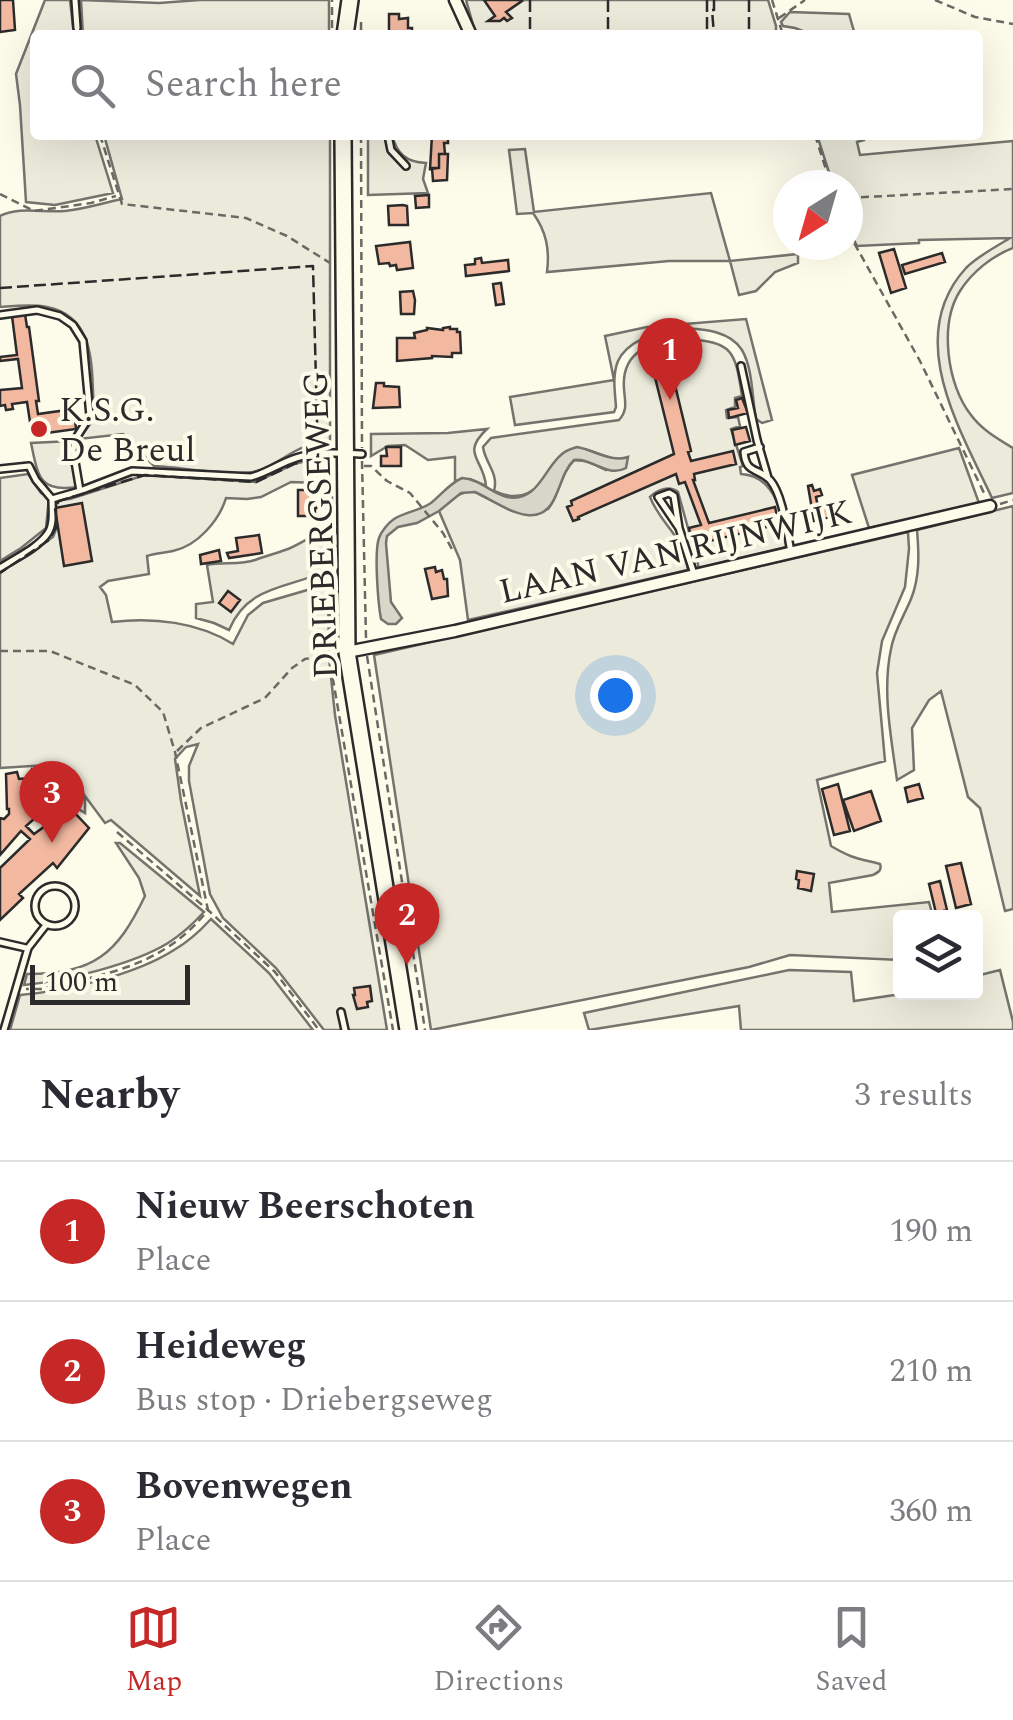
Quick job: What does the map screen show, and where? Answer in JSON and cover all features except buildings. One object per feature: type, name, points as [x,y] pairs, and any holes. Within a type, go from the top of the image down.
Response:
[{"type":"main road","points":[[341,0],[343,30]]},
{"type":"main road","points":[[344,30],[350,0]]},
{"type":"main road","name":"DRIEBERGSEWEG","points":[[343,140],[355,454],[348,652],[408,1030]]},
{"type":"street","points":[[455,0],[469,30]]},
{"type":"street","name":"LAAN VAN RIJNWIJK","points":[[348,652],[990,506]]},
{"type":"lane","points":[[75,0],[77,28]]},
{"type":"lane","points":[[389,140],[391,150],[406,166]]},
{"type":"lane","points":[[0,315],[38,310],[60,316],[73,325],[83,341],[90,416],[76,438],[74,450],[80,491]]},
{"type":"lane","points":[[741,366],[768,478],[777,492],[791,552]]},
{"type":"lane","points":[[760,447],[744,452],[745,463],[768,478]]},
{"type":"lane","points":[[52,500],[132,472],[251,477],[309,454],[355,454]]},
{"type":"lane","points":[[0,469],[29,466],[52,500],[49,532],[0,568]]},
{"type":"lane","points":[[679,528],[660,504],[658,498],[662,494],[669,492],[674,496],[679,528],[695,575]]},
{"type":"lane","points":[[48,887],[68,890],[76,908],[71,920],[60,926],[46,925],[35,909],[38,896],[48,887]]},
{"type":"lane","points":[[4,1030],[28,948],[46,925]]},
{"type":"lane","points":[[0,942],[28,948]]},
{"type":"lane","points":[[340,1012],[345,1030]]},
{"type":"path","points":[[332,0],[332,30]]},
{"type":"path","points":[[772,0],[782,30]]},
{"type":"path","points":[[778,18],[805,0]]},
{"type":"path","points":[[935,0],[974,17],[1013,24]]},
{"type":"path","points":[[101,140],[122,204],[246,218],[287,236],[331,264]]},
{"type":"path","name":"DRIEBERGSEWEG","points":[[361,140],[355,454],[362,466],[366,650],[425,1030]]},
{"type":"path","points":[[816,140],[826,170]]},
{"type":"path","points":[[863,197],[1013,189]]},
{"type":"path","points":[[0,194],[34,212],[118,196]]},
{"type":"path","points":[[863,259],[920,361],[990,506],[1013,500]]},
{"type":"path","points":[[362,466],[374,468],[387,481],[410,493],[453,551]]},
{"type":"path","points":[[0,651],[50,650],[135,685],[163,712],[208,910]]},
{"type":"path","points":[[175,752],[201,728],[265,698],[305,659],[330,656]]},
{"type":"path","points":[[117,832],[274,972],[319,1030]]},
{"type":"path","points":[[14,989],[42,990],[139,964],[191,931],[208,910]]},
{"type":"shaded area","points":[[45,0],[70,0],[73,30],[33,30]]},
{"type":"shaded area","points":[[81,0],[329,0],[329,30],[83,30]]},
{"type":"shaded area","points":[[466,0],[768,0],[776,26],[776,30],[475,30]]},
{"type":"shaded area","points":[[790,12],[849,14],[854,30],[800,30],[781,22]]},
{"type":"shaded area","points":[[30,38],[30,140],[97,140],[113,193],[55,205],[26,202],[16,74]]},
{"type":"shaded area","points":[[105,140],[330,140],[330,444],[310,445],[257,471],[236,473],[154,466],[123,434],[79,439],[93,420],[94,412],[88,348],[75,322],[64,313],[29,305],[0,307],[0,216],[23,211],[72,210],[122,199]]},
{"type":"shaded area","points":[[368,140],[394,140],[403,156],[426,163],[423,179],[428,193],[368,195]]},
{"type":"shaded area","points":[[819,140],[864,140],[857,142],[860,155],[1013,141],[1013,248],[983,265],[965,284],[953,305],[948,337],[951,371],[963,402],[980,425],[1013,448],[1013,493],[992,498],[953,413],[938,353],[939,323],[948,295],[971,263],[1010,238],[863,246],[863,170],[828,170]]},
{"type":"shaded area","points":[[525,149],[534,212],[711,193],[730,261],[669,261],[547,272],[547,248],[541,227],[533,213],[517,214],[509,150]]},
{"type":"shaded area","points":[[773,257],[773,260],[798,260],[775,272],[756,291],[739,295],[730,261]]},
{"type":"shaded area","points":[[746,319],[772,420],[762,423],[756,419],[748,366],[742,350],[731,339],[716,332],[678,329],[641,339],[627,349],[616,367],[614,412],[515,425],[510,397],[614,380],[605,336],[647,327]]},
{"type":"shaded area","points":[[685,339],[723,346],[734,359],[742,396],[735,398],[735,407],[726,410],[727,418],[738,417],[740,426],[731,429],[743,466],[741,474],[753,476],[770,490],[780,511],[787,547],[699,568],[678,492],[663,489],[650,497],[677,538],[688,570],[468,620],[460,560],[439,511],[453,497],[468,491],[512,511],[548,509],[574,460],[606,470],[621,459],[585,449],[555,463],[535,489],[513,496],[494,491],[495,479],[483,447],[491,438],[619,420],[625,406],[624,376],[633,357],[650,345]]},
{"type":"shaded area","points":[[487,429],[474,451],[486,486],[470,479],[455,481],[455,457],[428,460],[405,445],[388,446],[371,456],[371,434]]},
{"type":"shaded area","points":[[71,441],[77,487],[48,484],[39,473],[31,443]]},
{"type":"shaded area","points":[[577,447],[609,457],[628,457],[626,468],[613,471],[574,460],[549,507],[540,514],[519,513],[475,492],[461,493],[439,511],[417,523],[398,527],[387,536],[391,602],[402,618],[396,624],[381,619],[378,545],[381,533],[392,521],[431,503],[462,478],[507,497],[526,495],[562,454]]},
{"type":"shaded area","points":[[959,448],[979,503],[869,528],[852,475]]},
{"type":"shaded area","points":[[328,458],[328,493],[319,491],[317,483],[291,482],[261,497],[226,498],[212,524],[198,538],[182,548],[147,556],[149,574],[108,581],[100,587],[106,595],[112,622],[175,623],[233,644],[248,615],[263,603],[328,584],[335,715],[387,1030],[324,1030],[276,968],[223,918],[210,894],[189,781],[189,766],[198,744],[186,747],[175,759],[200,896],[111,820],[105,823],[85,796],[85,813],[70,804],[53,815],[47,765],[0,768],[0,573],[53,537],[57,527],[56,500],[145,475],[256,482],[294,464]]},
{"type":"shaded area","points":[[28,474],[41,493],[49,497],[46,528],[0,561],[0,478]]},
{"type":"shaded area","points":[[1013,506],[1013,909],[1005,911],[980,808],[968,797],[941,691],[929,700],[912,728],[914,770],[897,780],[887,681],[892,642],[916,582],[917,530]]},
{"type":"shaded area","points":[[329,530],[328,570],[258,596],[237,615],[229,630],[196,618],[196,604],[213,602],[207,565],[255,560]]},
{"type":"shaded area","points":[[908,532],[905,587],[882,641],[877,673],[885,761],[817,780],[831,846],[881,866],[873,875],[829,883],[832,912],[929,902],[931,910],[893,910],[893,960],[790,955],[749,967],[431,1030],[374,655]]},
{"type":"shaded area","points":[[116,843],[204,912],[173,940],[137,958],[59,980],[24,985],[27,974],[86,965],[101,957],[124,933],[145,896],[139,878]]},
{"type":"shaded area","points":[[211,919],[269,973],[313,1030],[10,1030],[20,995],[79,986],[140,967],[179,947]]},
{"type":"shaded area","points":[[789,970],[851,972],[854,1001],[893,995],[893,1000],[983,1000],[983,974],[1000,970],[1013,1030],[741,1030],[739,1006],[589,1030],[584,1013]]},
{"type":"fence","points":[[530,0],[530,30]]},
{"type":"fence","points":[[608,0],[608,30]]},
{"type":"fence","points":[[707,0],[707,30]]},
{"type":"fence","points":[[714,0],[714,30]]},
{"type":"fence","points":[[749,0],[749,30]]},
{"type":"fence","points":[[0,288],[313,266],[318,458],[294,464],[256,482],[145,475],[59,501],[55,508],[57,526],[49,540],[0,573]]},
{"type":"place","name":"Nieuw Beerschoten","points":[[670,400]]},
{"type":"place","name":"K.S.G. De Breul","points":[[39,429]]},
{"type":"place","name":"Bovenwegen","points":[[52,843]]},
{"type":"place","name":"Heideweg","points":[[407,965]]}]
